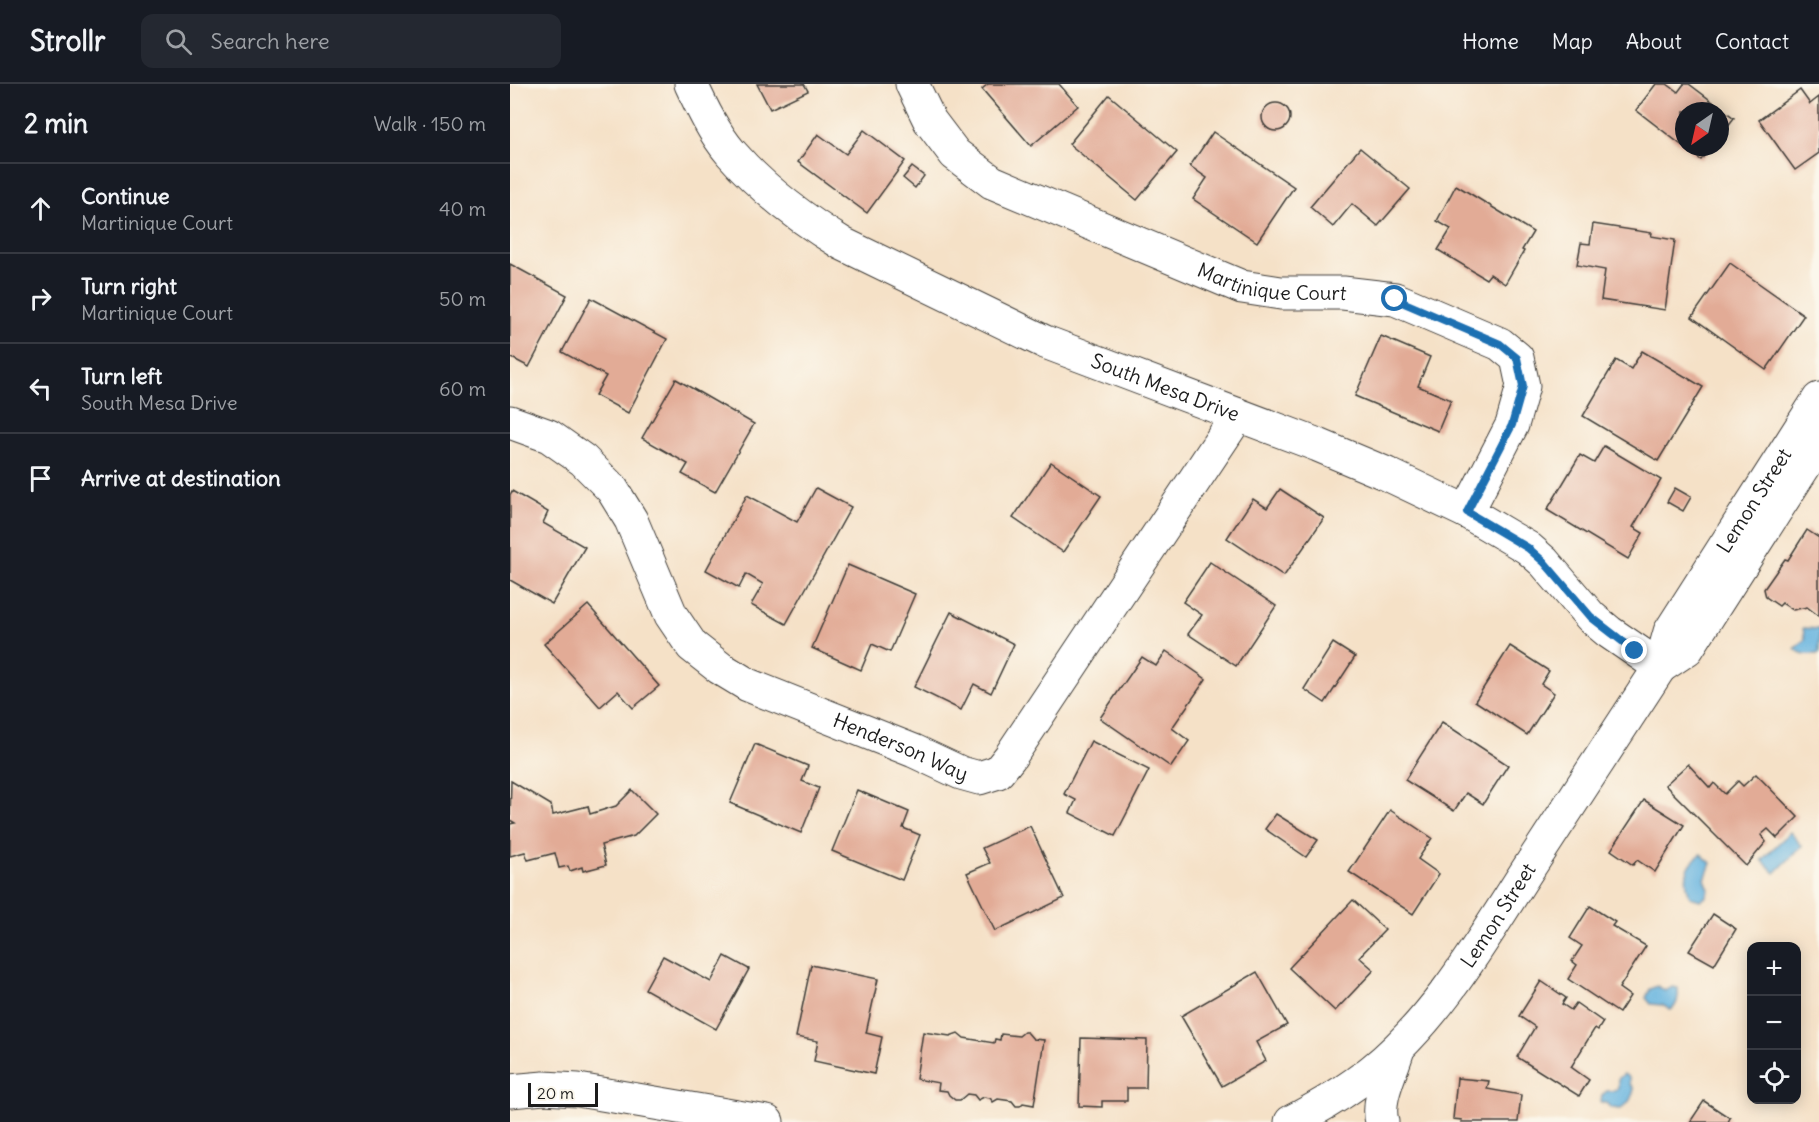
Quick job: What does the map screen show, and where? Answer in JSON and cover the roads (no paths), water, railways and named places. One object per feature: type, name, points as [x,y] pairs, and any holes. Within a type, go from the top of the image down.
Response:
[{"type":"street","name":"South Mesa Drive","points":[[691,84],[707,118],[730,152],[758,181],[787,205],[815,227],[843,244],[1045,342],[1318,445],[1387,474],[1467,512],[1528,548],[1544,562],[1591,617],[1660,667]]},
{"type":"street","name":"Martinique Court","points":[[912,84],[930,121],[955,154],[992,182],[1242,287],[1281,293],[1343,293],[1395,299],[1500,344],[1517,358],[1523,386],[1512,425],[1467,512]]},
{"type":"street","name":"Lemon Street","points":[[1291,1122],[1352,1086],[1399,1046],[1435,1005],[1492,924],[1660,667],[1670,632],[1819,399]]},
{"type":"street","name":"Henderson Way","points":[[510,422],[549,436],[584,460],[612,489],[631,520],[671,615],[693,646],[720,668],[748,685],[914,751],[961,773],[979,778],[998,772],[1010,757],[1238,415]]},
{"type":"street","name":"Lemon Street","points":[[1660,667],[1687,649],[1819,443]]},
{"type":"street","points":[[1382,1122],[1380,1114],[1383,1094],[1399,1046]]},
{"type":"street","points":[[510,1091],[544,1088],[578,1090],[717,1118],[766,1122]]},
{"type":"water","points":[[1803,628],[1819,629],[1819,654],[1803,653],[1795,648],[1805,640]]},
{"type":"water","points":[[1790,832],[1802,846],[1775,873],[1762,860]]},
{"type":"water","points":[[1701,854],[1711,863],[1705,879],[1709,889],[1705,898],[1700,900],[1690,897],[1686,879],[1691,863]]},
{"type":"water","points":[[1657,986],[1665,991],[1672,987],[1678,988],[1678,1000],[1671,1010],[1662,1005],[1651,1004],[1646,998],[1650,989]]},
{"type":"water","points":[[1624,1074],[1629,1078],[1634,1089],[1632,1096],[1621,1109],[1611,1108],[1601,1102],[1602,1095],[1618,1088],[1618,1079]]}]
